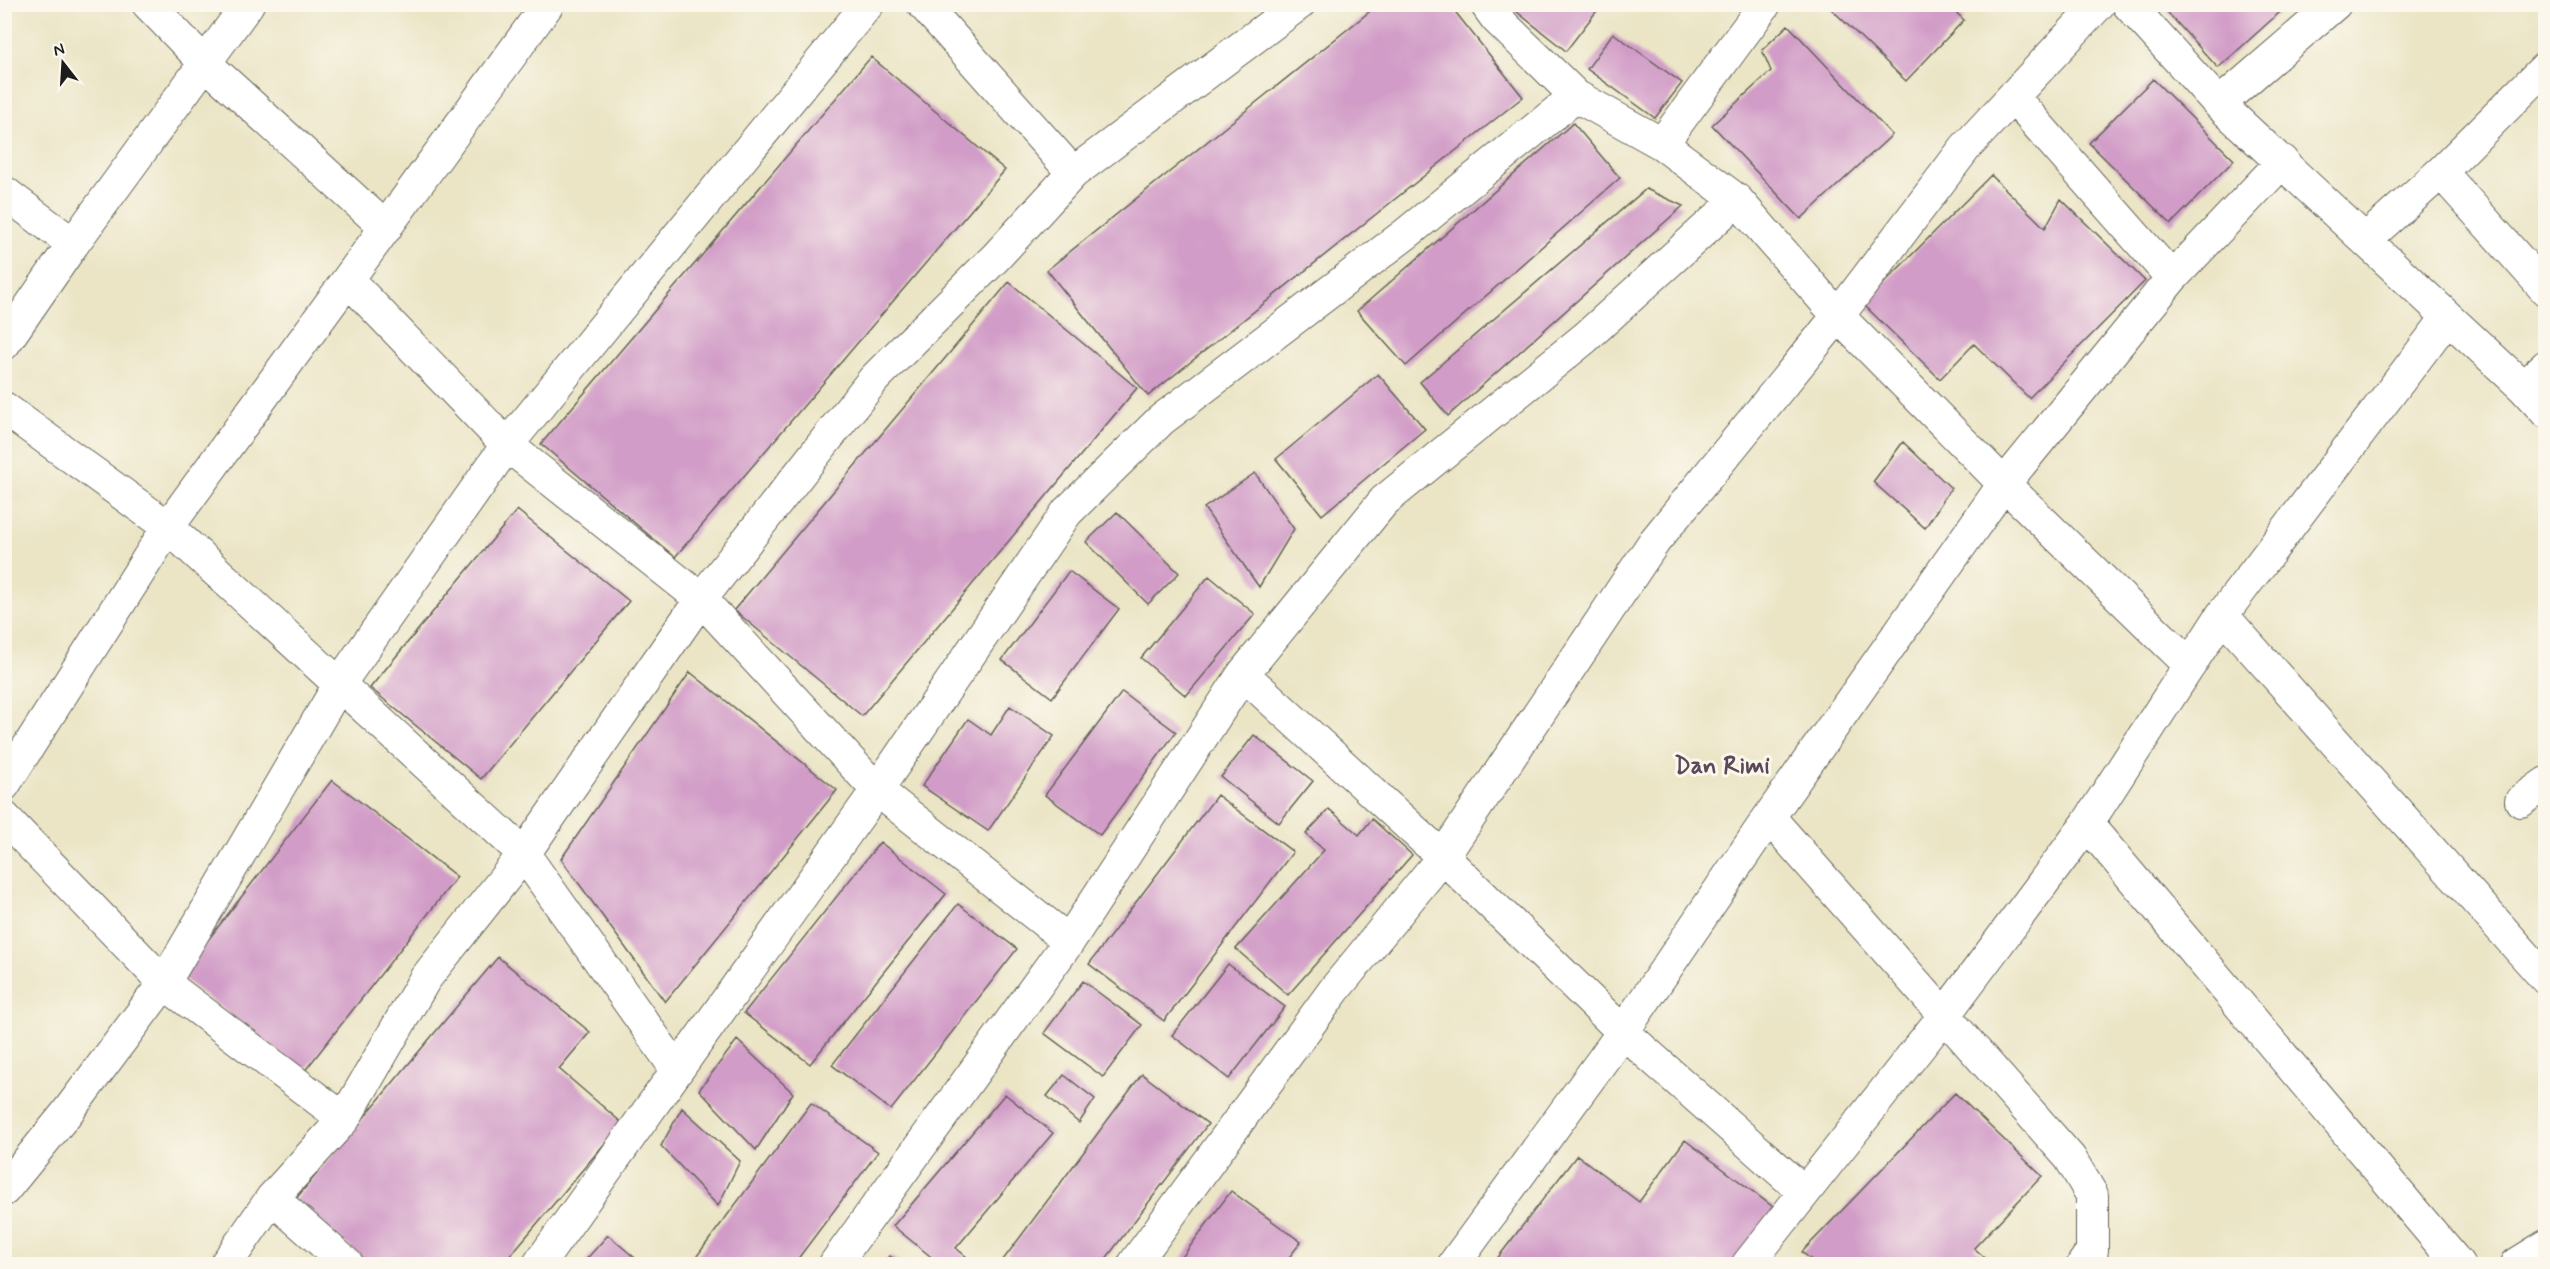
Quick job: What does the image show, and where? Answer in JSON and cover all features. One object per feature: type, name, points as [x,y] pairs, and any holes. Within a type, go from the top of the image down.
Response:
[{"type":"street","points":[[148,4],[205,63],[386,228]]},
{"type":"street","points":[[4,344],[73,244],[248,4]]},
{"type":"street","points":[[4,1190],[66,1114],[164,982],[340,683],[507,445],[868,4]]},
{"type":"street","points":[[923,4],[1073,173]]},
{"type":"street","points":[[226,1264],[272,1198],[344,1119],[425,979],[524,854],[701,599],[874,379],[996,257],[1073,173],[1299,4]]},
{"type":"street","points":[[1486,4],[1496,18],[1576,96],[1662,144],[1737,200],[1838,316],[2004,484],[2190,665]]},
{"type":"street","points":[[1662,144],[1765,4]]},
{"type":"street","points":[[1134,1264],[1335,989],[1443,857],[1654,542],[1838,316],[1965,148],[2099,4]]},
{"type":"street","points":[[2128,4],[2219,104],[2283,161],[2446,318],[2523,387],[2546,412]]},
{"type":"street","points":[[2219,104],[2335,4]]},
{"type":"street","points":[[4,785],[168,526],[386,228],[534,10]]},
{"type":"street","points":[[2365,240],[2441,172],[2546,67]]},
{"type":"street","points":[[539,1264],[877,790],[1067,512],[1161,420],[1407,234],[1576,96]]},
{"type":"street","points":[[2013,97],[2172,279]]},
{"type":"street","points":[[1454,1264],[1623,1032],[1769,817],[2004,484],[2172,279],[2283,161]]},
{"type":"street","points":[[2441,172],[2546,290]]},
{"type":"street","points":[[4,192],[73,244]]},
{"type":"street","points":[[835,1264],[1069,941],[1243,674],[1384,501],[1585,338],[1737,200]]},
{"type":"street","points":[[348,280],[507,445],[701,599],[877,790],[1069,941]]},
{"type":"street","points":[[1748,1264],[1803,1191],[1943,1017],[2087,824],[2222,615],[2446,318]]},
{"type":"street","points":[[2523,387],[2546,366]]},
{"type":"street","points":[[4,408],[168,526],[524,854],[677,1070]]},
{"type":"street","points":[[2222,615],[2546,979]]},
{"type":"street","points":[[1243,674],[1443,857],[1623,1032],[1803,1191]]},
{"type":"street","points":[[2521,801],[2546,783]]},
{"type":"street","points":[[4,817],[164,982],[344,1119]]},
{"type":"street","points":[[1769,817],[1943,1017],[2070,1158],[2092,1195],[2092,1251],[2083,1264]]},
{"type":"street","points":[[2087,824],[2458,1264]]},
{"type":"street","points":[[272,1198],[347,1264]]},
{"type":"street","points":[[2517,1264],[2546,1246]]},
{"type":"building","points":[[1379,4],[1449,4],[1523,97],[1148,396],[1047,270]]},
{"type":"building","points":[[1507,4],[1602,4],[1566,51]]},
{"type":"building","points":[[1826,4],[1947,4],[1964,20],[1906,81]]},
{"type":"building","points":[[2160,4],[2289,4],[2218,68]]},
{"type":"building","points":[[1788,25],[1892,135],[1801,219],[1712,125],[1771,71],[1762,50]]},
{"type":"building","points":[[1613,33],[1682,83],[1655,118],[1587,69]]},
{"type":"building","points":[[871,57],[1005,170],[675,557],[541,444]]},
{"type":"building","points":[[2153,79],[2234,160],[2171,224],[2089,143]]},
{"type":"building","points":[[1573,123],[1620,178],[1406,366],[1357,311]]},
{"type":"building","points":[[1991,175],[2045,228],[2061,199],[2145,281],[2029,398],[1974,344],[1940,379],[1863,304]]},
{"type":"building","points":[[1646,189],[1683,206],[1448,416],[1420,382]]},
{"type":"building","points":[[1009,282],[1137,388],[862,716],[734,610]]},
{"type":"building","points":[[1378,374],[1425,429],[1322,515],[1276,459]]},
{"type":"building","points":[[1903,442],[1951,488],[1925,528],[1873,482]]},
{"type":"building","points":[[1255,473],[1294,529],[1259,587],[1204,508]]},
{"type":"building","points":[[517,510],[629,601],[481,779],[370,688]]},
{"type":"building","points":[[1117,512],[1179,573],[1148,604],[1086,542]]},
{"type":"building","points":[[1069,571],[1119,609],[1052,698],[1002,660]]},
{"type":"building","points":[[1209,576],[1255,614],[1186,696],[1141,658]]},
{"type":"building","points":[[690,672],[837,790],[665,1002],[561,859]]},
{"type":"building","points":[[1122,692],[1176,732],[1100,835],[1045,795]]},
{"type":"building","points":[[1010,706],[1054,736],[988,831],[922,786],[968,719],[991,735]]},
{"type":"building","points":[[1254,735],[1313,781],[1279,823],[1221,777]]},
{"type":"building","points":[[332,780],[457,877],[304,1072],[180,976]]},
{"type":"building","points":[[1217,795],[1293,852],[1164,1021],[1089,964]]},
{"type":"building","points":[[1329,809],[1359,835],[1372,819],[1412,855],[1288,995],[1236,949],[1324,850],[1306,834]]},
{"type":"building","points":[[880,842],[946,894],[810,1064],[744,1013]]},
{"type":"building","points":[[958,904],[1017,949],[891,1110],[832,1065]]},
{"type":"building","points":[[498,957],[590,1032],[559,1069],[622,1123],[503,1264],[370,1264],[294,1201]]},
{"type":"building","points":[[1228,964],[1285,1007],[1229,1079],[1172,1035]]},
{"type":"building","points":[[1083,981],[1142,1025],[1103,1077],[1044,1033]]},
{"type":"building","points":[[737,1040],[793,1093],[756,1150],[699,1090]]},
{"type":"building","points":[[1142,1074],[1208,1124],[1102,1264],[1000,1264]]},
{"type":"building","points":[[1064,1075],[1095,1099],[1079,1123],[1047,1096]]},
{"type":"building","points":[[1955,1093],[2042,1176],[1974,1248],[1992,1264],[1816,1264],[1802,1252]]},
{"type":"building","points":[[1005,1094],[1053,1133],[956,1248],[975,1264],[940,1264],[893,1226]]},
{"type":"building","points":[[811,1103],[878,1152],[794,1264],[691,1264]]},
{"type":"building","points":[[682,1108],[740,1161],[718,1206],[661,1146]]},
{"type":"building","points":[[1685,1140],[1777,1210],[1735,1264],[1493,1264],[1577,1155],[1639,1202]]},
{"type":"building","points":[[1231,1191],[1301,1242],[1284,1264],[1177,1264]]},
{"type":"building","points":[[608,1235],[642,1264],[582,1264]]},
{"type":"building","points":[[890,1256],[902,1264],[884,1264]]},
{"type":"district","name":"Dan Rimi","points":[[1722,766]]}]
